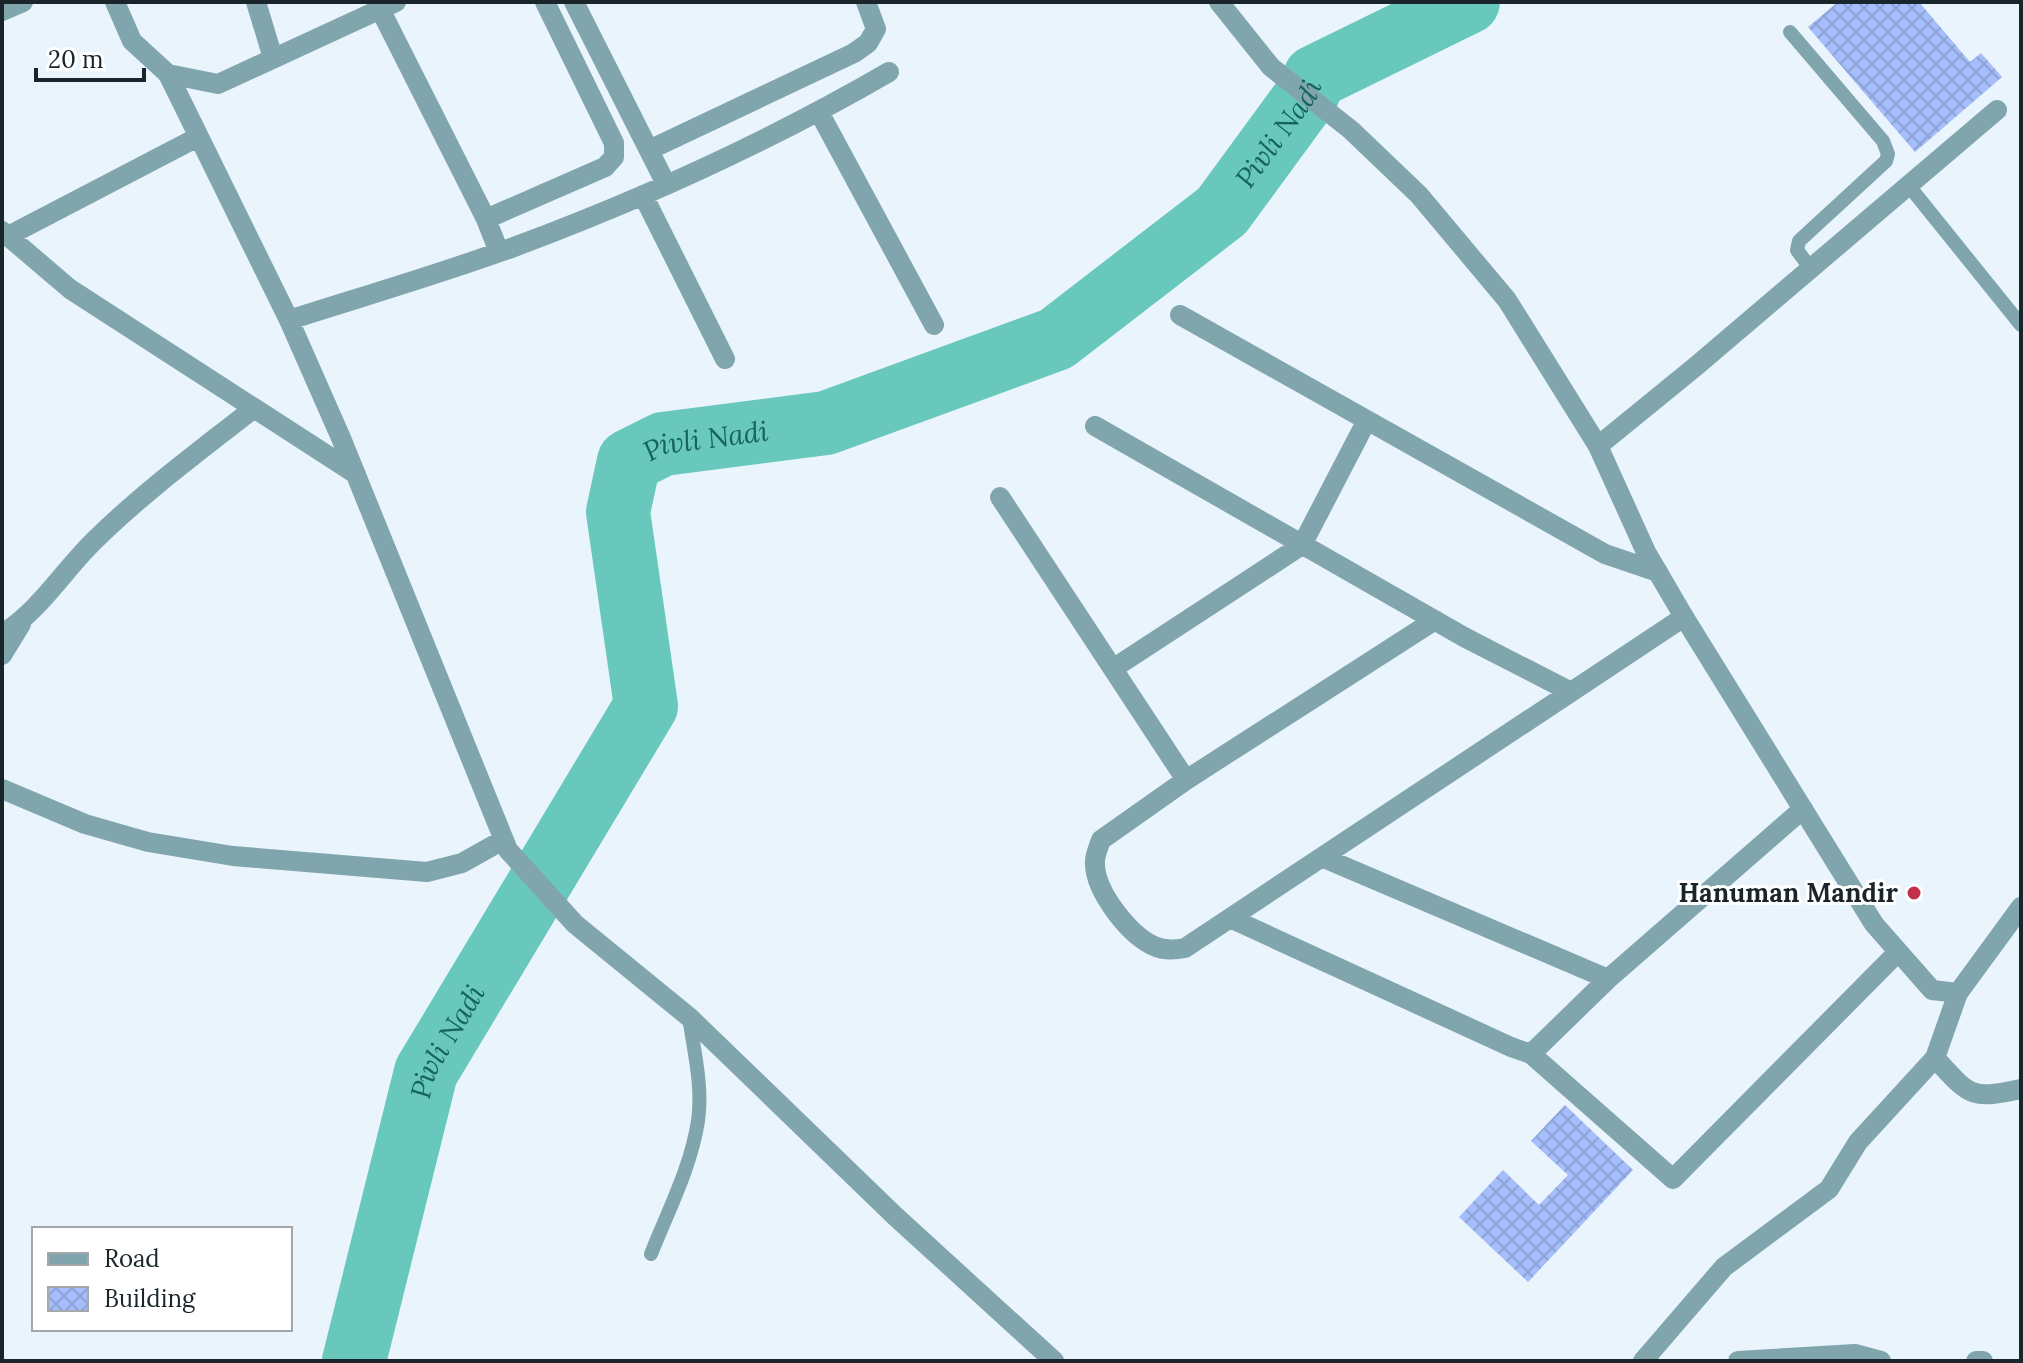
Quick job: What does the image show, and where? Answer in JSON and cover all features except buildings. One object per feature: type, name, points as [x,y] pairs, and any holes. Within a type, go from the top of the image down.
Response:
[{"type":"street","points":[[2,11],[23,2]]},
{"type":"street","points":[[115,2],[132,41],[168,74],[289,320],[356,474],[506,845],[575,924],[689,1017],[895,1216],[1054,1361]]},
{"type":"street","points":[[256,2],[273,58]]},
{"type":"street","points":[[486,219],[605,167],[614,157],[614,143],[545,2]]},
{"type":"street","points":[[574,2],[666,184]]},
{"type":"street","points":[[649,150],[854,53],[868,43],[876,29],[866,2]]},
{"type":"street","points":[[1219,2],[1271,67],[1351,130],[1419,195],[1507,300],[1598,446],[1658,572],[1684,617],[1874,924],[1932,990],[1958,993]]},
{"type":"street","points":[[168,74],[218,84],[388,6],[499,252]]},
{"type":"street","points":[[289,320],[499,252],[643,195],[819,112],[889,72]]},
{"type":"street","points":[[1598,446],[1997,110]]},
{"type":"street","points":[[819,112],[934,325]]},
{"type":"street","points":[[198,137],[5,234],[70,289],[356,474]]},
{"type":"street","points":[[643,195],[725,359]]},
{"type":"street","points":[[1180,315],[1605,554],[1658,572]]},
{"type":"street","points":[[2,655],[22,622],[96,539],[154,487],[254,408]]},
{"type":"street","points":[[1114,668],[1302,545],[1367,420]]},
{"type":"street","points":[[1095,426],[1435,620],[1571,692]]},
{"type":"street","points":[[1000,497],[1186,780]]},
{"type":"street","points":[[1435,620],[1186,780],[1101,840],[1094,868],[1100,886],[1114,910],[1134,931],[1154,947],[1171,951],[1185,948],[1684,617]]},
{"type":"street","points":[[2,634],[22,622]]},
{"type":"street","points":[[2,789],[85,824],[148,842],[233,856],[427,872],[462,863],[506,845]]},
{"type":"street","points":[[1531,1054],[1608,979],[1803,809]]},
{"type":"street","points":[[1324,858],[1608,979]]},
{"type":"street","points":[[1643,1361],[1724,1267],[1829,1189],[1858,1142],[1935,1058],[1958,993],[2021,907]]},
{"type":"street","points":[[1232,919],[1531,1054],[1673,1179],[1898,952]]},
{"type":"street","points":[[1935,1058],[1962,1087],[1973,1094],[1986,1096],[2021,1089]]},
{"type":"street","points":[[1738,1361],[1855,1354],[1870,1359]]},
{"type":"street","points":[[1976,1361],[1983,1361]]},
{"type":"lane","points":[[1790,32],[1883,141],[1888,154],[1886,161],[1799,241],[1797,250],[1811,269]]},
{"type":"lane","points":[[1909,186],[2021,325]]},
{"type":"lane","points":[[651,1254],[689,1157],[698,1119],[699,1079],[689,1017]]},
{"type":"waterway","name":"Pivli Nadi","points":[[354,1361],[426,1072],[646,706],[618,512],[629,461],[663,444],[826,423],[1056,339],[1222,211],[1307,95],[1315,77],[1468,2]]},
{"type":"place","name":"Hanuman Mandir","points":[[1914,893]]}]
